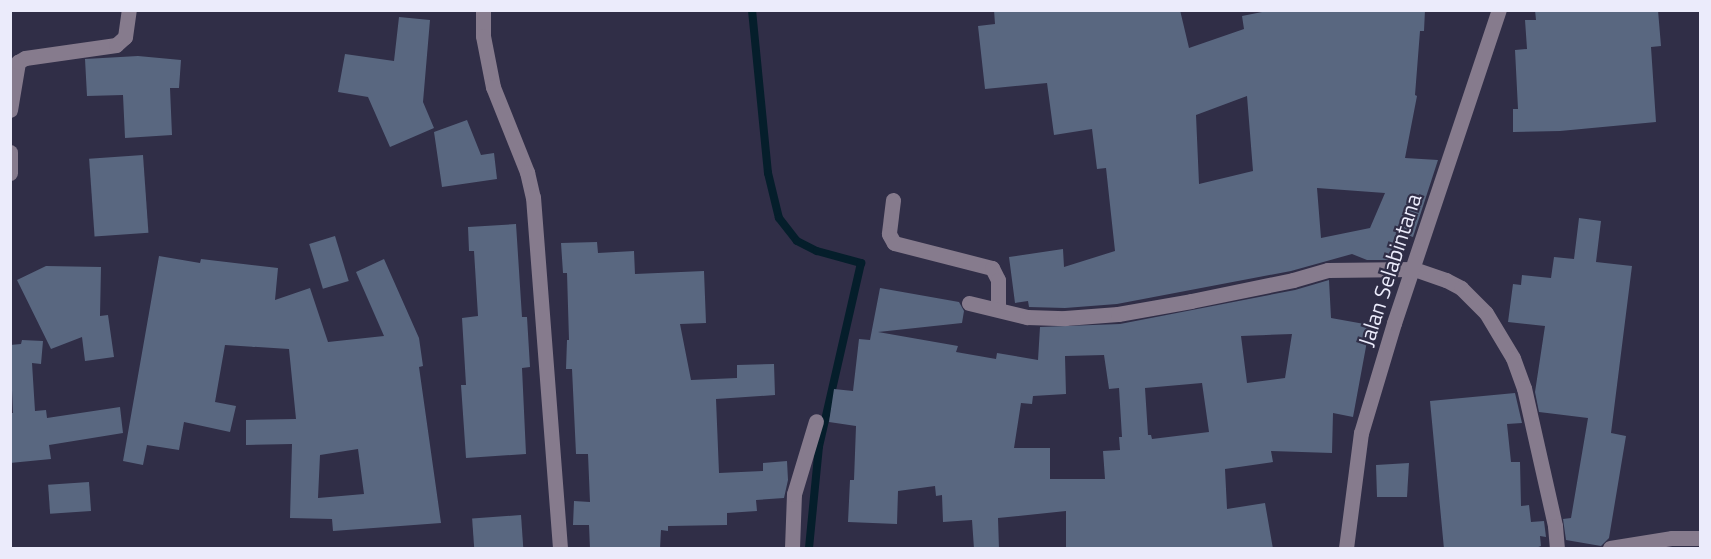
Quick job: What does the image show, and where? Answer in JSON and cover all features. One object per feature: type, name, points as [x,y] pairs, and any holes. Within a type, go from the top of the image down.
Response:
[{"type":"street","points":[[10,110],[15,70],[21,60],[116,45],[124,37],[129,10]]},
{"type":"street","points":[[483,10],[483,36],[493,87],[527,172],[533,196],[560,549]]},
{"type":"street","name":"Jalan Selabintana","points":[[1346,549],[1361,433],[1394,323],[1499,10]]},
{"type":"street","points":[[10,152],[10,173]]},
{"type":"street","points":[[893,200],[889,234],[894,243],[992,268],[998,280],[998,308]]},
{"type":"street","points":[[969,303],[998,308],[1027,317],[1118,314],[1293,280],[1328,270],[1414,268],[1446,280],[1473,299],[1500,334],[1513,358],[1524,388],[1555,526],[1557,549]]},
{"type":"street","points":[[792,549],[794,494],[816,421]]},
{"type":"street","points":[[1610,549],[1672,538],[1701,538]]},
{"type":"building","points":[[994,10],[1180,10],[1189,48],[1244,29],[1242,16],[1272,10],[1425,10],[1424,31],[1420,31],[1415,95],[1417,96],[1405,158],[1438,160],[1413,237],[1400,233],[1388,260],[1367,260],[1352,254],[1291,271],[1117,304],[1065,308],[1029,307],[1028,301],[1015,303],[1009,257],[1063,249],[1064,267],[1115,251],[1106,168],[1097,169],[1092,129],[1054,135],[1047,83],[985,89],[978,26],[995,24]],"holes":[[[1247,96],[1253,171],[1199,184],[1196,115]],[[1317,188],[1385,193],[1370,228],[1321,238]]]},
{"type":"building","points":[[1535,10],[1658,10],[1661,46],[1651,47],[1656,122],[1560,131],[1513,132],[1513,109],[1518,109],[1515,50],[1527,49],[1525,20],[1536,20]]},
{"type":"building","points":[[399,17],[430,20],[423,102],[434,128],[390,147],[368,97],[338,92],[345,54],[394,61]]},
{"type":"building","points":[[138,56],[181,60],[179,88],[170,88],[172,135],[125,138],[123,95],[87,96],[85,59]]},
{"type":"building","points":[[467,120],[481,155],[494,153],[497,179],[442,187],[434,132]]},
{"type":"building","points":[[143,155],[148,233],[95,237],[89,159]]},
{"type":"building","points":[[1579,218],[1601,221],[1596,262],[1632,266],[1611,433],[1626,436],[1609,538],[1601,546],[1566,540],[1563,519],[1571,518],[1588,418],[1539,412],[1535,392],[1545,326],[1508,322],[1513,284],[1521,285],[1522,275],[1551,278],[1554,257],[1574,259]]},
{"type":"building","points":[[516,224],[522,317],[527,317],[530,367],[522,368],[526,454],[466,458],[461,385],[466,385],[462,318],[478,316],[474,251],[469,251],[468,227]]},
{"type":"building","points":[[335,236],[349,281],[323,289],[309,244]]},
{"type":"building","points":[[597,242],[598,253],[634,251],[635,274],[704,271],[706,323],[680,324],[691,380],[737,378],[737,365],[774,364],[775,395],[716,399],[719,473],[763,471],[763,463],[787,461],[788,480],[784,498],[756,500],[757,511],[727,513],[727,525],[668,526],[668,531],[661,530],[660,549],[590,549],[589,525],[573,525],[574,501],[590,502],[588,454],[576,454],[572,369],[566,369],[567,340],[569,340],[567,273],[563,273],[561,243]]},
{"type":"building","points":[[159,256],[200,263],[201,259],[278,268],[275,300],[310,288],[328,342],[384,336],[356,272],[384,259],[419,338],[423,366],[419,367],[441,523],[333,531],[332,519],[290,518],[292,444],[246,445],[246,420],[296,419],[289,349],[225,345],[215,402],[236,406],[230,432],[184,422],[179,450],[147,445],[143,465],[123,461]],"holes":[[[358,449],[364,494],[318,498],[320,455]]]},
{"type":"building","points":[[46,266],[101,267],[100,316],[108,315],[114,357],[85,361],[82,337],[51,349],[17,280]]},
{"type":"building","points":[[1329,280],[1331,318],[1370,325],[1353,417],[1333,413],[1332,453],[1271,451],[1273,462],[1225,469],[1227,509],[1265,503],[1273,549],[1066,549],[1066,511],[998,518],[999,549],[974,549],[972,520],[943,522],[942,495],[936,496],[935,486],[898,491],[897,524],[848,522],[850,480],[854,480],[856,426],[829,422],[834,389],[853,391],[859,339],[870,340],[880,288],[959,302],[964,311],[962,323],[878,332],[958,346],[956,352],[996,359],[997,353],[1038,360],[1040,327],[1120,324],[1295,290]],"holes":[[[1292,334],[1285,378],[1247,383],[1241,336]],[[1104,355],[1109,389],[1119,388],[1122,437],[1119,437],[1120,450],[1103,451],[1105,479],[1050,479],[1050,448],[1014,448],[1021,403],[1032,404],[1033,396],[1066,394],[1065,356]],[[1202,383],[1209,432],[1152,439],[1151,435],[1148,435],[1145,388]]]},
{"type":"building","points":[[22,340],[43,341],[41,364],[32,363],[35,411],[46,410],[47,418],[120,407],[123,433],[49,445],[51,459],[10,463],[10,413],[13,413],[10,345],[21,344]]},
{"type":"building","points":[[1515,393],[1522,423],[1507,424],[1511,462],[1520,462],[1521,506],[1529,505],[1531,522],[1544,521],[1546,537],[1540,536],[1541,546],[1533,549],[1444,549],[1430,401]]},
{"type":"building","points":[[1409,463],[1407,497],[1377,497],[1376,465]]},
{"type":"building","points":[[89,482],[91,511],[50,514],[48,485]]},
{"type":"building","points":[[521,515],[523,547],[474,548],[472,518]]},
{"type":"waterway","points":[[752,10],[768,173],[779,218],[797,241],[817,251],[861,263],[819,446],[809,548]]}]
